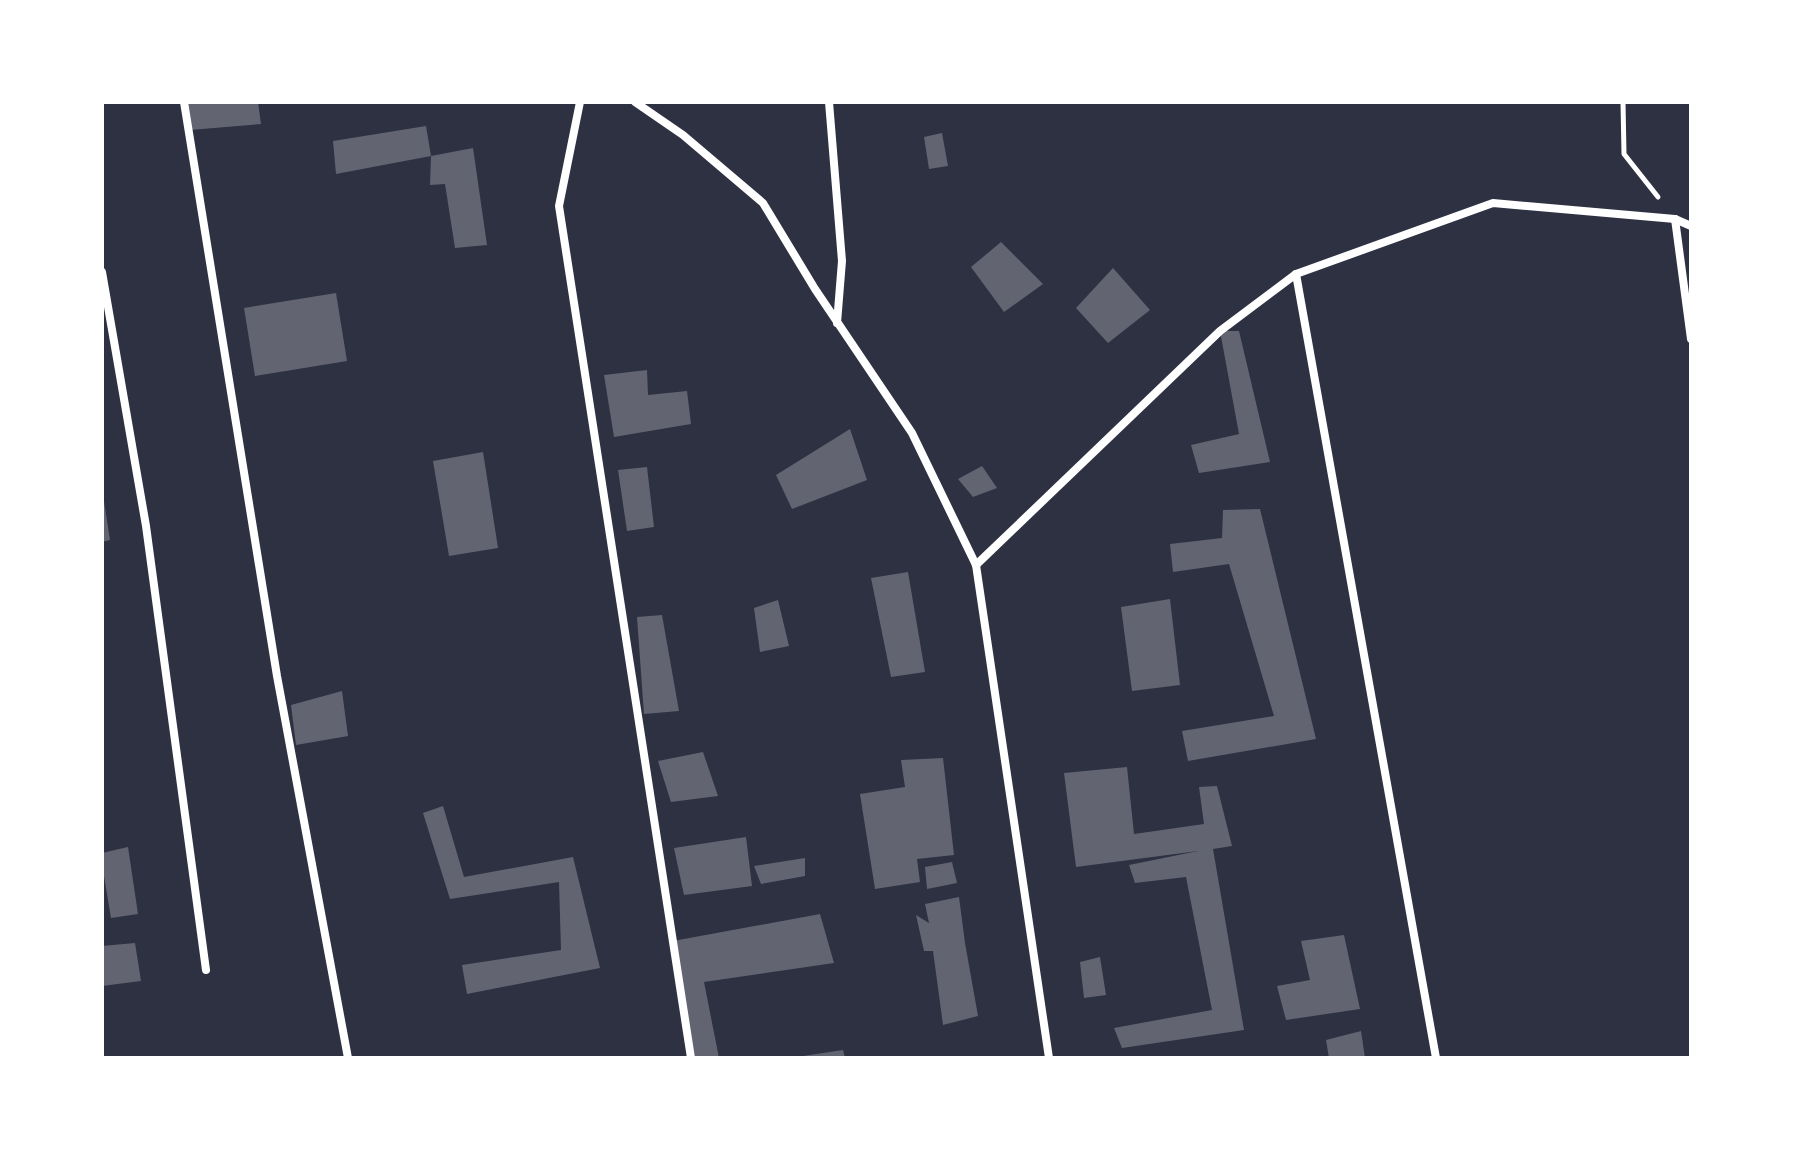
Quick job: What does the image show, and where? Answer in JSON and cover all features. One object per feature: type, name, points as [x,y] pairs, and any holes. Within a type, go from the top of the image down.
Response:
[{"type":"street","points":[[184,102],[277,676],[348,1058]]},
{"type":"street","points":[[580,102],[559,206],[691,1058]]},
{"type":"street","points":[[635,102],[683,135],[763,203],[837,323],[912,433],[976,565],[1049,1058]]},
{"type":"street","points":[[829,102],[842,261],[837,323]]},
{"type":"street","points":[[976,565],[1220,331],[1296,274],[1493,203],[1675,219],[1691,226]]},
{"type":"street","points":[[1675,219],[1691,339]]},
{"type":"street","points":[[102,272],[146,526],[206,970]]},
{"type":"street","points":[[1296,274],[1436,1058]]},
{"type":"path","points":[[1623,102],[1624,154],[1675,219]]},
{"type":"building","points":[[187,102],[258,102],[261,124],[190,130]]},
{"type":"building","points":[[426,126],[431,156],[336,174],[333,141]]},
{"type":"building","points":[[942,133],[948,166],[929,169],[924,137]]},
{"type":"building","points":[[473,148],[487,245],[455,248],[445,184],[430,185],[431,156]]},
{"type":"building","points":[[1001,242],[1043,284],[1004,312],[971,267]]},
{"type":"building","points":[[1113,268],[1150,310],[1108,343],[1076,308]]},
{"type":"building","points":[[336,293],[347,361],[255,376],[244,308]]},
{"type":"building","points":[[1220,331],[1239,331],[1270,462],[1199,473],[1191,445],[1239,434]]},
{"type":"building","points":[[647,370],[648,395],[687,391],[691,424],[614,437],[604,375]]},
{"type":"building","points":[[850,429],[867,480],[792,509],[776,475]]},
{"type":"building","points":[[483,452],[498,548],[449,556],[433,461]]},
{"type":"building","points":[[982,466],[997,488],[973,497],[958,479]]},
{"type":"building","points":[[647,467],[654,527],[627,531],[618,470]]},
{"type":"building","points":[[102,501],[110,540],[102,542]]},
{"type":"building","points":[[1260,509],[1316,739],[1188,761],[1182,731],[1274,716],[1229,564],[1173,572],[1170,544],[1222,538],[1223,510]]},
{"type":"building","points":[[908,572],[925,672],[891,677],[871,578]]},
{"type":"building","points":[[1170,599],[1180,685],[1132,691],[1121,607]]},
{"type":"building","points":[[778,600],[789,646],[760,652],[754,608]]},
{"type":"building","points":[[662,615],[679,711],[644,714],[637,617]]},
{"type":"building","points":[[342,691],[348,736],[296,745],[291,705]]},
{"type":"building","points":[[703,752],[718,796],[671,802],[658,761]]},
{"type":"building","points":[[943,758],[954,855],[917,859],[920,882],[875,889],[860,794],[905,787],[901,760]]},
{"type":"building","points":[[1127,767],[1134,834],[1204,824],[1199,787],[1217,786],[1232,846],[1213,849],[1244,1030],[1122,1048],[1114,1028],[1212,1010],[1186,877],[1135,883],[1129,865],[1198,851],[1076,867],[1064,773]]},
{"type":"building","points":[[443,806],[464,877],[573,857],[600,968],[467,994],[462,965],[561,950],[559,882],[450,899],[423,813]]},
{"type":"building","points":[[746,837],[752,886],[684,895],[674,848]]},
{"type":"building","points":[[128,847],[138,914],[111,918],[102,853]]},
{"type":"building","points":[[805,858],[805,876],[761,884],[754,866]]},
{"type":"building","points":[[952,862],[957,883],[927,889],[925,867]]},
{"type":"building","points":[[959,897],[978,1016],[943,1025],[933,951],[924,951],[916,915],[929,923],[925,904]]},
{"type":"building","points":[[820,914],[834,963],[704,982],[719,1058],[691,1058],[673,941]]},
{"type":"building","points":[[1344,935],[1360,1009],[1286,1020],[1277,986],[1310,980],[1301,941]]},
{"type":"building","points":[[135,943],[141,981],[102,986],[102,946]]},
{"type":"building","points":[[1100,957],[1106,995],[1084,998],[1080,962]]},
{"type":"building","points":[[1361,1031],[1365,1058],[1329,1058],[1326,1040]]},
{"type":"building","points":[[843,1050],[845,1058],[803,1058],[803,1056]]}]
